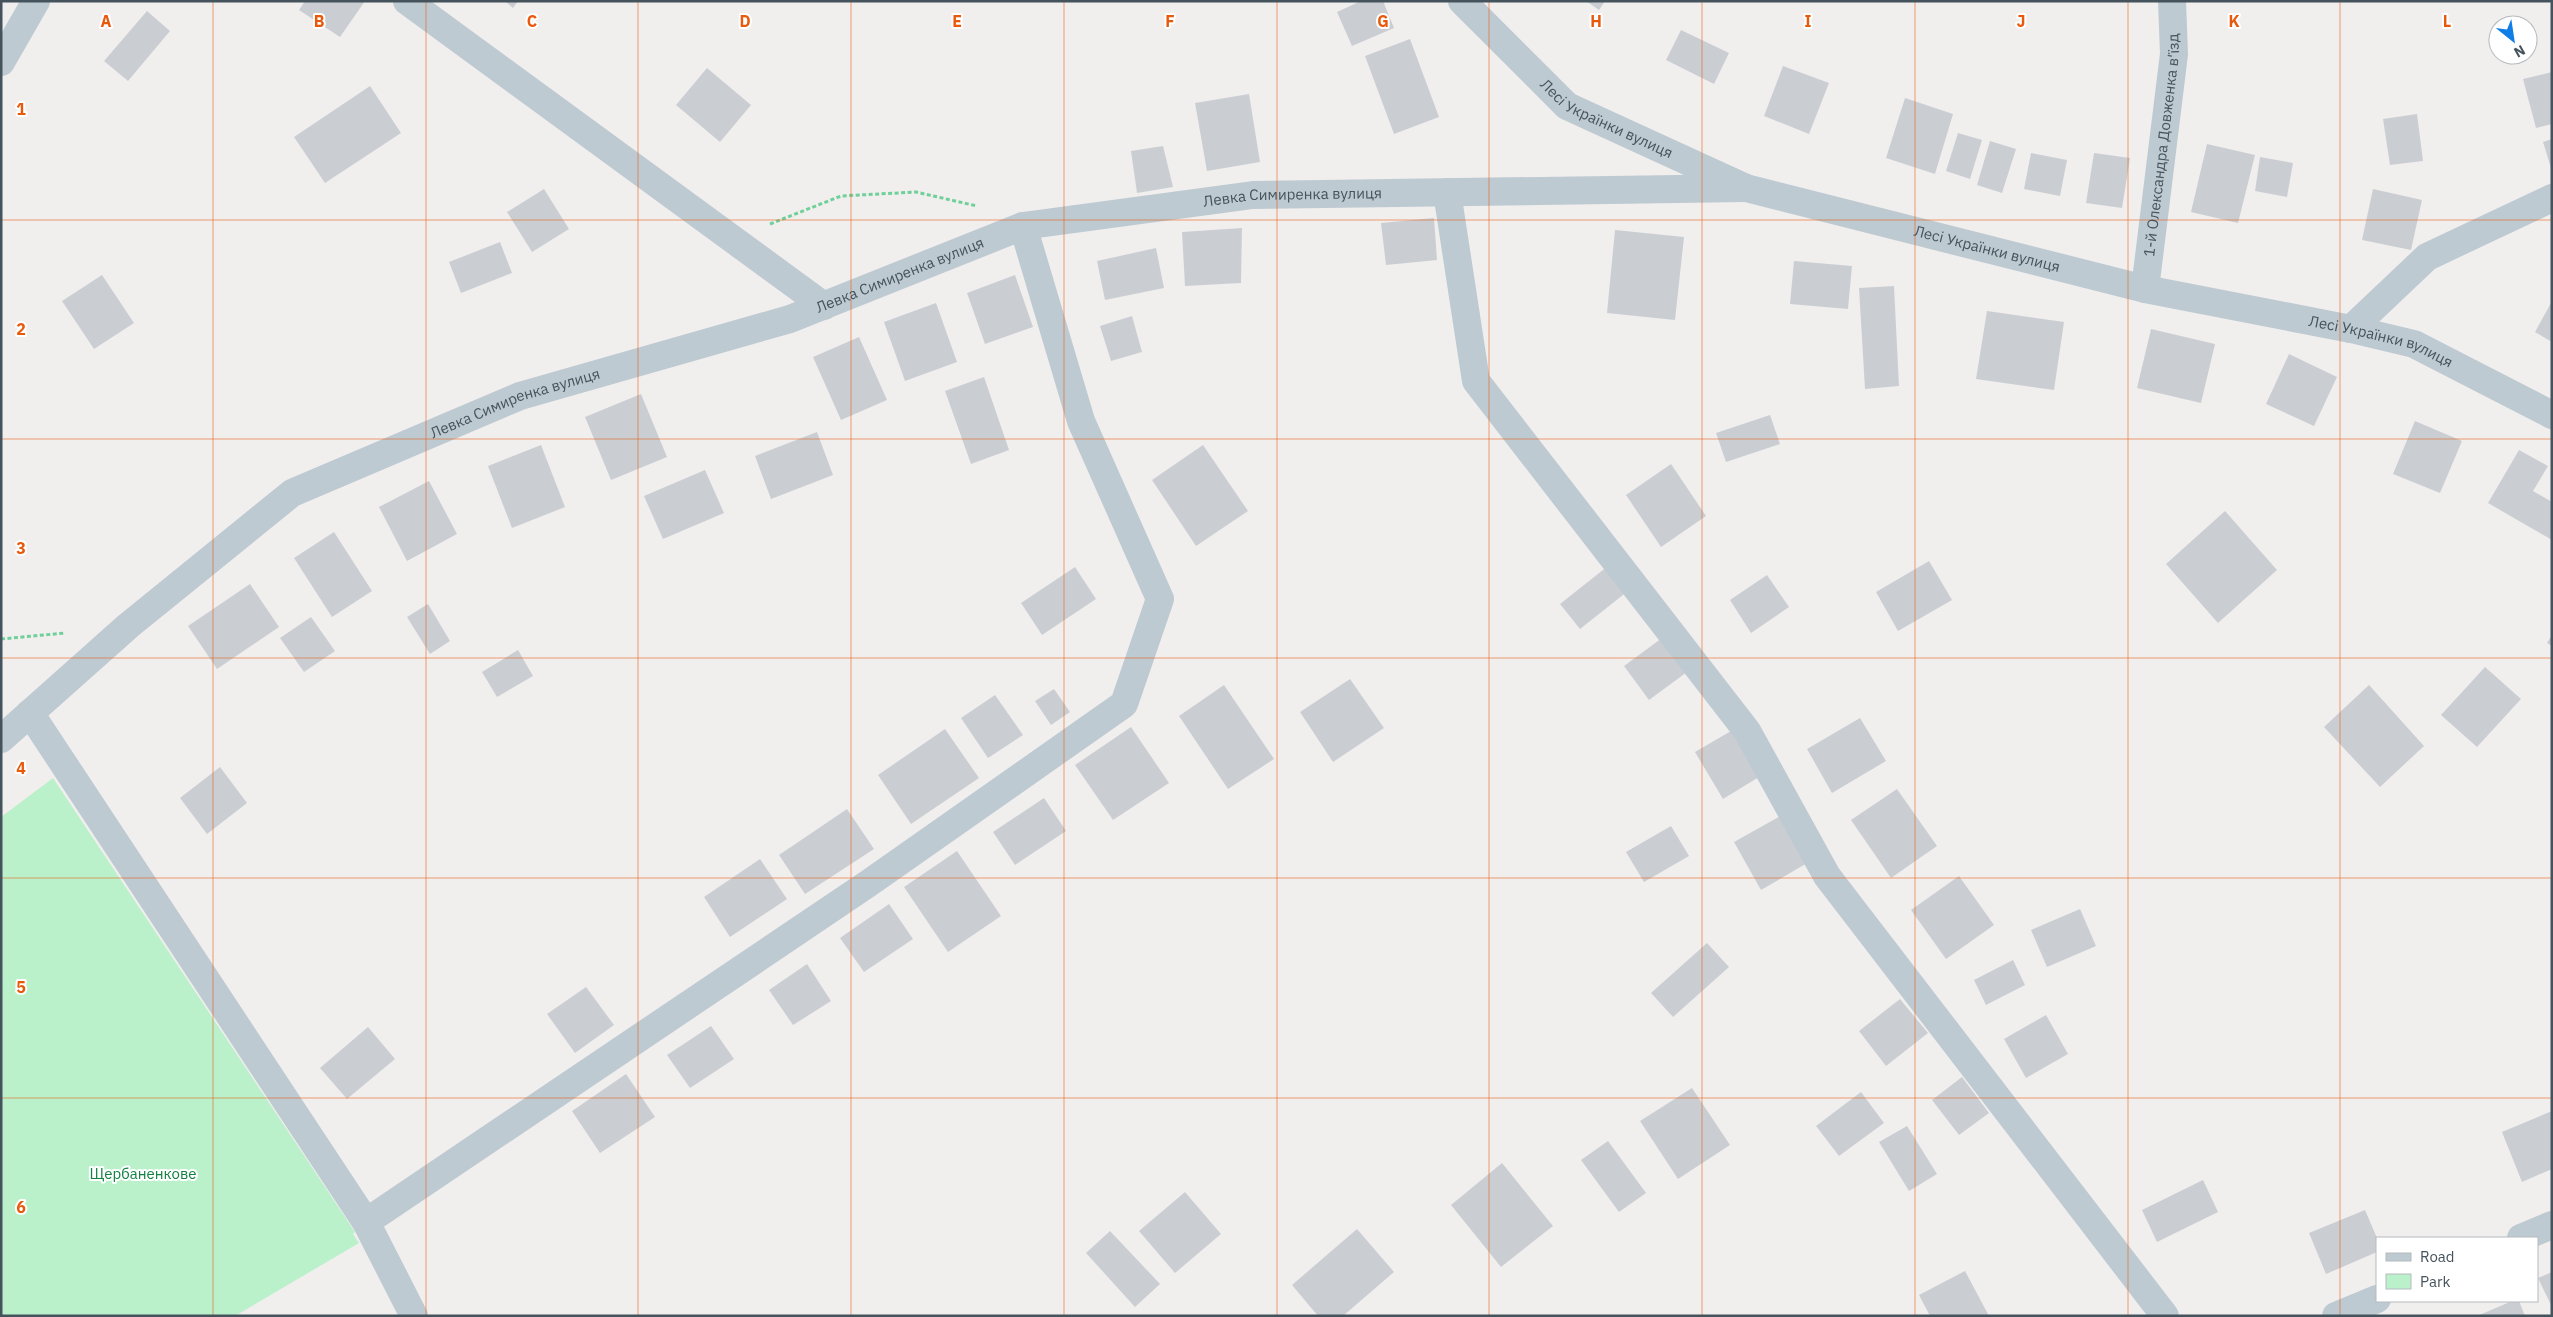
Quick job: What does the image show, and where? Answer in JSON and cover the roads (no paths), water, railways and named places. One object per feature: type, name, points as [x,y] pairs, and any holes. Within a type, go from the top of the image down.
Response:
[{"type":"street","points":[[1,62],[36,1]]},
{"type":"street","points":[[407,1],[824,306]]},
{"type":"street","name":"Лесі Українки вулиця","points":[[1462,1],[1568,106],[1746,188],[2145,289],[2351,329],[2414,344],[2552,415]]},
{"type":"street","name":"1-й Олександра Довженка в'їзд","points":[[2145,289],[2174,54],[2172,1]]},
{"type":"street","name":"Левка Симиренка вулиця","points":[[12,725],[128,626],[292,493],[520,396],[790,319],[1023,226],[1253,195],[1746,188]]},
{"type":"street","points":[[1447,192],[1476,380],[1576,514],[1747,731],[1827,876],[2165,1316]]},
{"type":"street","points":[[2351,329],[2427,257],[2552,198]]},
{"type":"street","points":[[366,1222],[869,883],[1124,704],[1160,599],[1081,421],[1023,226]]},
{"type":"street","points":[[12,725],[366,1222],[414,1316]]},
{"type":"street","points":[[2523,1237],[2552,1225]]},
{"type":"street","points":[[2336,1316],[2376,1299]]},
{"type":"park label","name":"Щербаненкове","points":[[143,1174]]}]
